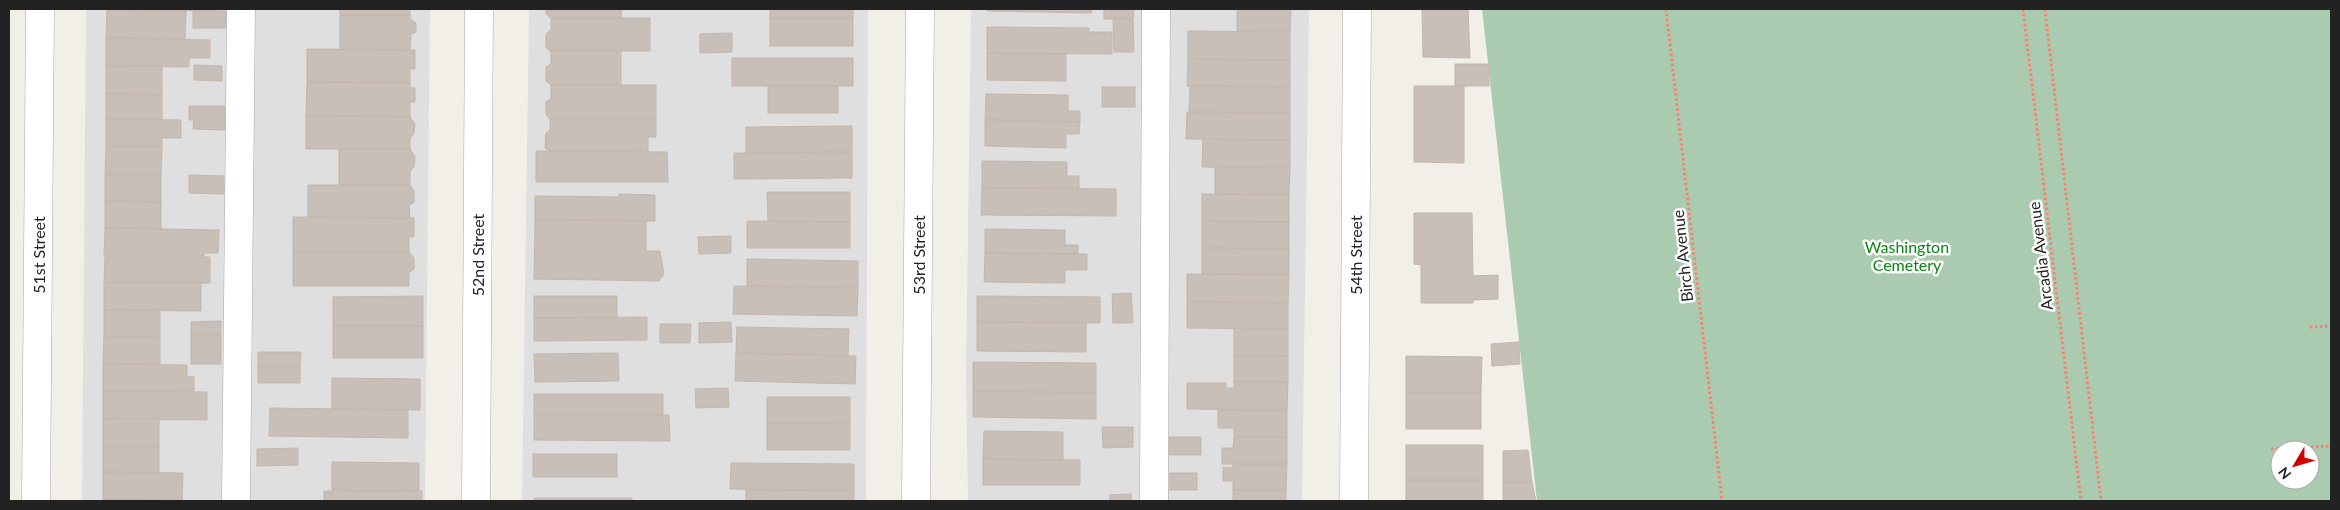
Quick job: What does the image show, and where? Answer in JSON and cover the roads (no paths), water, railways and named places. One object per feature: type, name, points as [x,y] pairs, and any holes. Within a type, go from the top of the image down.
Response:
[{"type":"street","name":"51st Street","points":[[36,501],[40,9]]},
{"type":"street","points":[[236,501],[241,9]]},
{"type":"street","name":"52nd Street","points":[[476,501],[479,9]]},
{"type":"street","name":"53rd Street","points":[[916,501],[920,9]]},
{"type":"street","points":[[1154,501],[1156,9]]},
{"type":"street","name":"54th Street","points":[[1354,501],[1357,9]]},
{"type":"park label","name":"Washington Cemetery","points":[[1907,255]]}]
